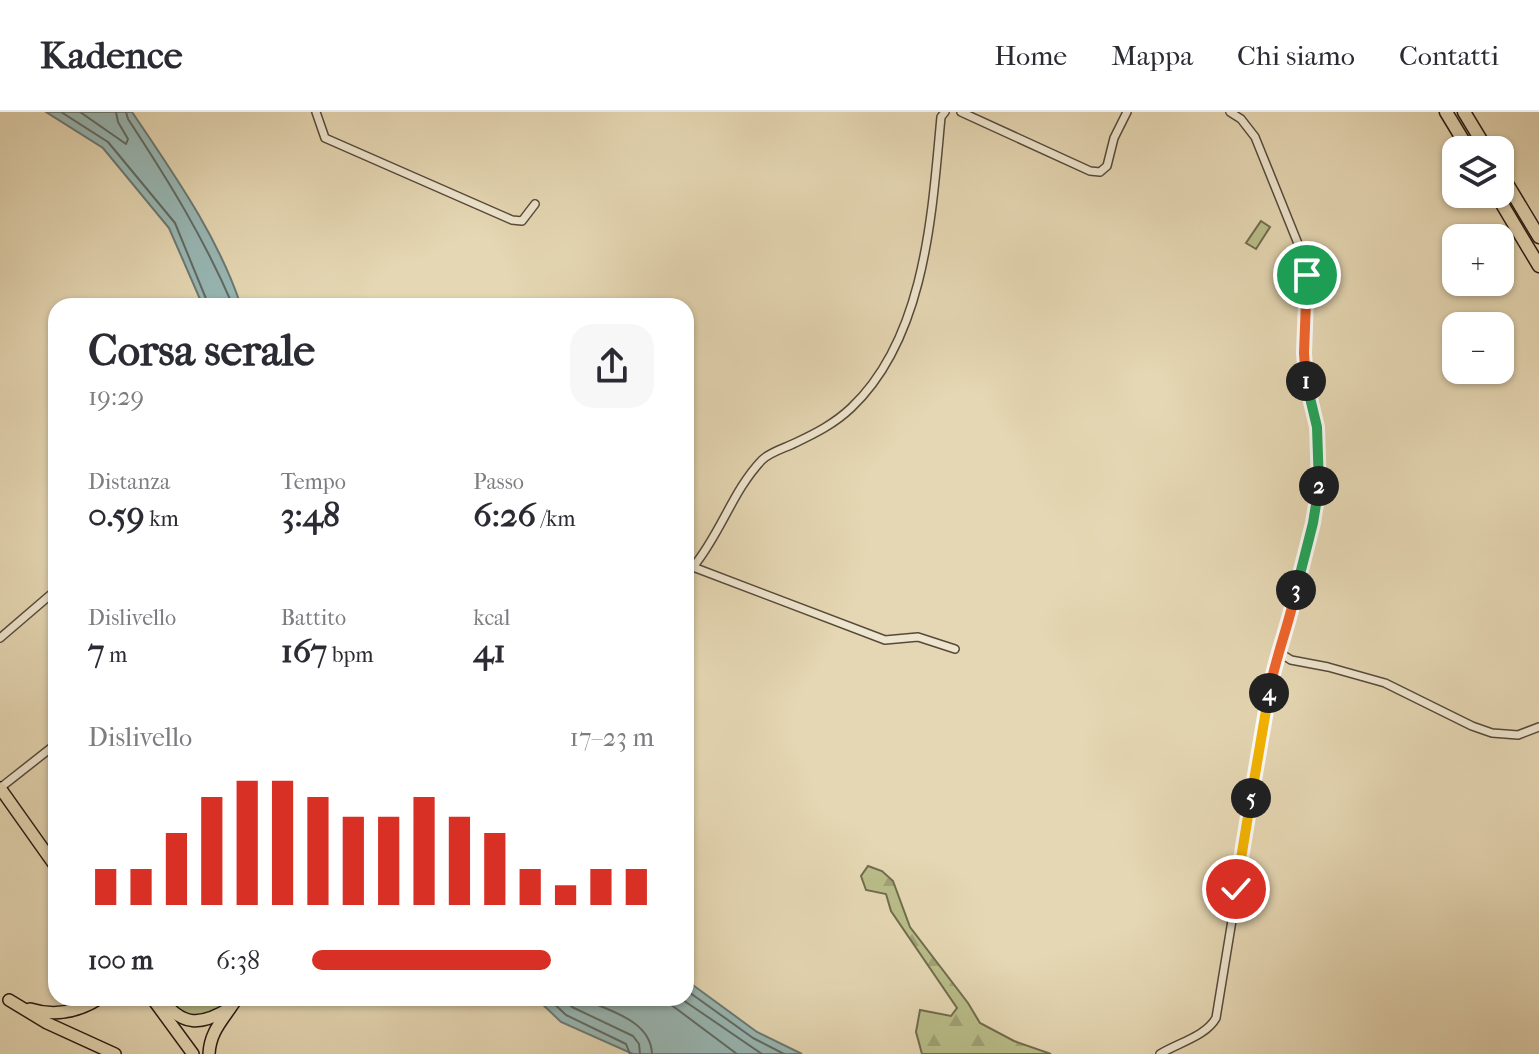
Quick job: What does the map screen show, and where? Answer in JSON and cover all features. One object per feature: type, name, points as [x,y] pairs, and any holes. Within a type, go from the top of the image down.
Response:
[{"type":"highway","points":[[1446,112],[1461,136]]},
{"type":"highway","points":[[1464,112],[1479,136]]},
{"type":"highway","points":[[1514,195],[1539,237]]},
{"type":"highway","points":[[1504,208],[1539,266]]},
{"type":"main road","points":[[0,788],[48,856]]},
{"type":"main road","points":[[4,998],[38,1012],[60,1013],[85,1006]]},
{"type":"main road","points":[[4,998],[47,1023],[115,1054]]},
{"type":"main road","points":[[158,1006],[193,1054]]},
{"type":"main road","points":[[168,1006],[176,1015],[200,1022],[213,1019],[229,1006]]},
{"type":"main road","points":[[209,1054],[209,1040],[231,1006]]},
{"type":"street","points":[[316,112],[325,138],[512,220],[522,221],[535,204]]},
{"type":"street","points":[[694,566],[764,458],[829,427],[845,413],[885,364],[898,340],[910,306],[931,221],[941,117],[945,112]]},
{"type":"street","points":[[961,112],[1090,171],[1100,172],[1107,166],[1114,138],[1127,112]]},
{"type":"street","points":[[1160,1054],[1181,1041],[1204,1033],[1216,1018],[1271,679],[1313,523],[1320,477],[1317,427],[1305,375],[1307,275],[1303,256],[1255,137],[1241,119],[1230,112]]},
{"type":"street","points":[[694,567],[885,640],[918,637],[955,649]]},
{"type":"street","points":[[0,638],[48,597]]},
{"type":"street","points":[[1280,653],[1291,660],[1385,683],[1492,733],[1518,735],[1539,727]]},
{"type":"street","points":[[0,788],[48,750]]},
{"type":"green space","points":[[1261,221],[1270,227],[1256,249],[1246,243]]},
{"type":"green space","points":[[868,866],[882,871],[893,881],[910,927],[980,1023],[1014,1041],[1051,1054],[922,1054],[916,1032],[920,1010],[951,1016],[957,1008],[891,911],[886,894],[866,890],[861,876]]},
{"type":"green space","points":[[173,1006],[224,1006],[208,1015],[190,1015]]},
{"type":"water","points":[[46,112],[132,112],[207,230],[238,298],[200,298],[169,228],[103,148]]},
{"type":"water","points":[[694,986],[757,1032],[802,1054],[633,1054],[561,1022],[544,1006],[694,1006]]},
{"type":"route","points":[[1236,889],[1274,664],[1280,653],[1318,499],[1320,449],[1305,375],[1307,275]]}]
